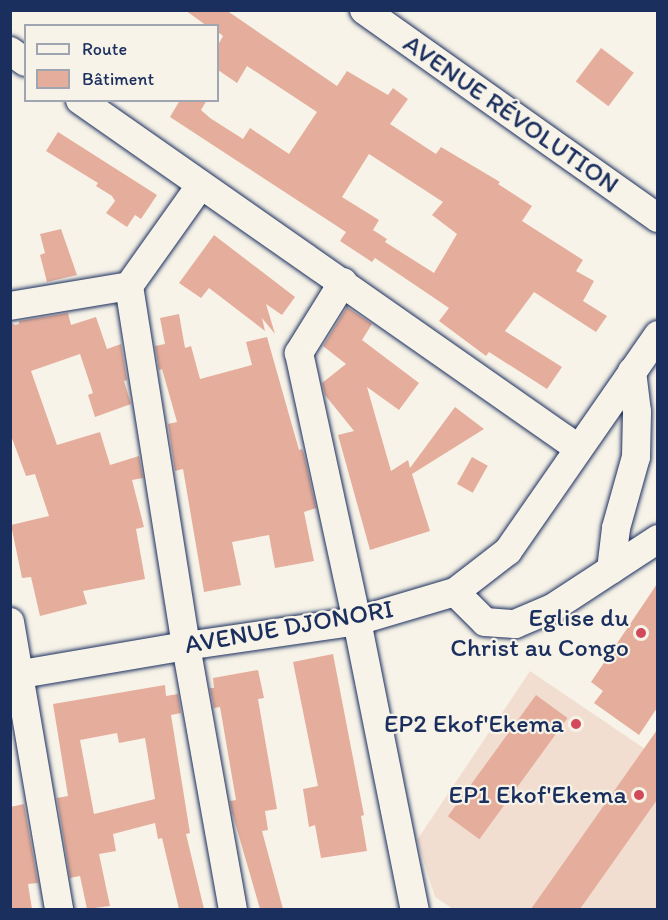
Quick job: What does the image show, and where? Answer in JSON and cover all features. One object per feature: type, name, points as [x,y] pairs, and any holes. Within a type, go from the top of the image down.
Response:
[{"type":"street","name":"AVENUE RÉVOLUTION","points":[[364,10],[657,218]]},
{"type":"street","points":[[10,51],[24,61]]},
{"type":"street","points":[[83,102],[578,448]]},
{"type":"street","points":[[200,186],[129,286],[186,645],[233,909]]},
{"type":"street","points":[[343,282],[299,353],[357,621],[415,909]]},
{"type":"street","points":[[10,306],[129,286]]},
{"type":"street","name":"AVENUE DJONORI","points":[[16,676],[186,645],[357,621],[455,591],[508,551],[657,335]]},
{"type":"street","points":[[611,570],[616,528],[636,457],[638,412],[632,371]]},
{"type":"street","points":[[455,591],[485,622],[515,624],[551,609],[657,539]]},
{"type":"street","points":[[10,622],[16,676],[59,909]]},
{"type":"shaded area","points":[[530,671],[657,757],[657,909],[453,909],[435,897],[417,840]]},
{"type":"building","points":[[185,10],[226,10],[337,86],[347,71],[388,95],[393,88],[408,99],[390,124],[436,154],[441,147],[500,182],[498,184],[532,206],[522,221],[583,260],[576,271],[594,281],[583,301],[607,316],[596,332],[534,292],[505,331],[562,367],[547,389],[489,352],[486,356],[439,321],[449,308],[375,258],[372,262],[340,241],[346,232],[170,117],[179,102],[206,102],[201,110],[243,139],[250,128],[289,154],[317,112],[247,66],[237,83],[219,71],[219,43],[223,36],[219,33],[219,24],[204,24]],"holes":[[[369,154],[443,202],[432,215],[457,234],[434,273],[385,242],[387,239],[373,230],[379,220],[342,197]]]},
{"type":"building","points":[[601,48],[634,73],[608,106],[576,82]]},
{"type":"building","points":[[58,132],[157,195],[141,219],[135,215],[127,227],[106,213],[115,201],[112,196],[96,186],[98,183],[46,151]]},
{"type":"building","points":[[61,229],[77,275],[47,282],[40,255],[45,253],[40,234]]},
{"type":"building","points":[[214,235],[295,297],[282,315],[266,304],[275,334],[262,318],[265,331],[209,288],[201,298],[179,283]]},
{"type":"building","points":[[347,307],[372,324],[362,340],[419,383],[399,410],[367,387],[391,471],[408,460],[410,468],[455,407],[484,429],[412,474],[430,531],[370,550],[338,435],[354,431],[325,395],[322,383],[346,364],[323,346]]},
{"type":"building","points":[[68,313],[71,325],[96,317],[107,349],[121,344],[127,380],[124,381],[131,404],[95,417],[88,395],[93,393],[80,354],[31,371],[57,445],[100,432],[110,465],[139,456],[143,478],[132,480],[144,527],[136,529],[145,579],[83,591],[87,604],[40,616],[31,577],[22,578],[11,525],[49,516],[35,474],[26,476],[10,433],[10,322],[15,325],[19,324],[19,321]]},
{"type":"building","points":[[179,314],[185,348],[191,346],[200,379],[252,365],[246,342],[267,337],[299,450],[302,449],[304,454],[316,508],[304,512],[314,561],[275,568],[269,535],[232,542],[241,585],[204,592],[183,469],[175,471],[168,424],[177,422],[162,369],[159,370],[155,346],[165,344],[160,318]]},
{"type":"building","points":[[472,457],[488,466],[473,493],[457,484]]},
{"type":"building","name":"Eglise du Christ au Congo","points":[[657,584],[657,708],[639,735],[594,703],[603,691],[591,682]]},
{"type":"building","points":[[333,654],[364,815],[361,816],[367,851],[321,858],[315,825],[309,827],[303,789],[318,786],[293,662]]},
{"type":"building","points":[[258,670],[264,698],[258,699],[277,809],[265,811],[268,830],[262,831],[283,909],[260,909],[232,812],[230,801],[236,800],[220,707],[214,708],[210,688],[214,688],[213,678]]},
{"type":"building","points":[[165,685],[166,696],[178,694],[181,713],[171,715],[190,833],[186,834],[204,909],[179,909],[162,838],[158,839],[155,823],[113,834],[116,851],[99,854],[110,906],[87,909],[80,876],[70,878],[57,798],[68,796],[53,704]],"holes":[[[117,733],[119,743],[145,738],[155,799],[94,814],[80,740]]]},
{"type":"building","points":[[536,695],[568,718],[479,839],[448,816]]},
{"type":"building","points":[[657,730],[657,800],[580,909],[531,909]]},
{"type":"building","points":[[24,804],[38,883],[28,884],[32,909],[10,909],[10,807]]},
{"type":"place","name":"Eglise du Christ au Congo","points":[[641,633]]},
{"type":"place","name":"EP2 Ekof'Ekema","points":[[576,724]]},
{"type":"place","name":"EP1 Ekof'Ekema","points":[[639,795]]}]
